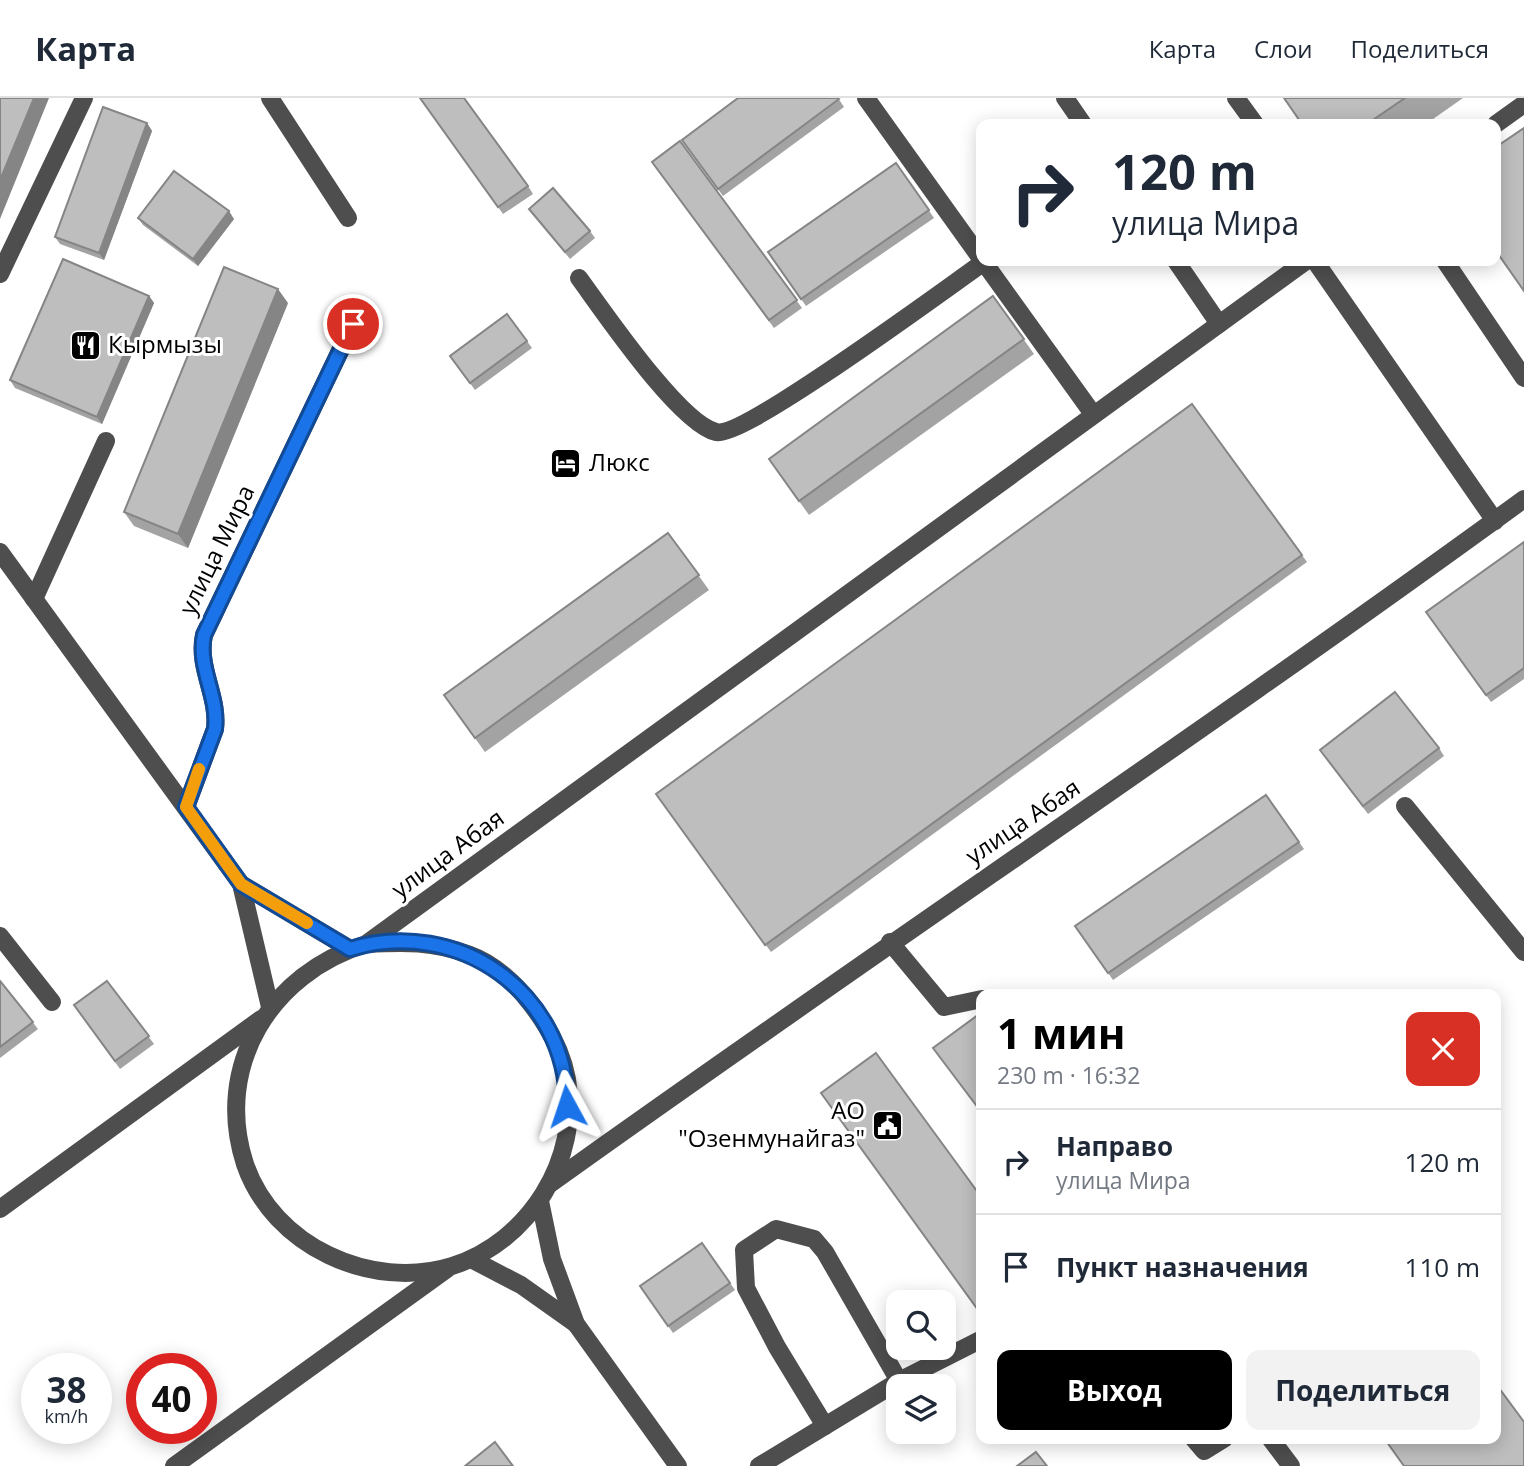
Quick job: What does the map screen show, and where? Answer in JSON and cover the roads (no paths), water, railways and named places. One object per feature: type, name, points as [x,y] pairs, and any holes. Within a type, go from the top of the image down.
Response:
[{"type":"street","points":[[0,274],[84,98]]},
{"type":"street","points":[[270,98],[348,218]]},
{"type":"street","points":[[866,98],[976,251]]},
{"type":"street","points":[[1065,98],[1080,119]]},
{"type":"street","points":[[1236,98],[1251,119]]},
{"type":"street","points":[[1501,120],[1524,104]]},
{"type":"street","points":[[579,278],[672,397],[698,423],[717,433],[734,431],[784,401],[976,266]]},
{"type":"street","points":[[987,266],[1093,414]]},
{"type":"street","points":[[1179,266],[1219,324]]},
{"type":"street","name":"улица Абая","points":[[358,947],[1299,266]]},
{"type":"street","points":[[1318,266],[1495,521]]},
{"type":"street","points":[[1448,266],[1524,378]]},
{"type":"street","name":"улица Мира","points":[[186,807],[215,729],[216,717],[201,659],[204,635],[353,324]]},
{"type":"street","points":[[34,599],[106,440]]},
{"type":"street","name":"улица Абая","points":[[550,1184],[890,942],[1320,647],[1524,499]]},
{"type":"street","points":[[0,552],[241,884],[265,1013],[241,1065],[236,1115],[246,1164],[270,1209],[306,1244],[351,1266],[401,1274],[450,1267],[498,1244],[521,1224],[550,1184],[567,1133],[567,1079],[550,1028],[517,985],[472,955],[420,941],[358,947],[305,972],[265,1013],[0,1209]]},
{"type":"street","points":[[1405,806],[1524,952]]},
{"type":"street","points":[[241,884],[358,947]]},
{"type":"street","points":[[0,936],[52,1002]]},
{"type":"street","points":[[890,942],[944,1007],[976,1000]]},
{"type":"street","points":[[540,1201],[552,1259],[576,1324],[678,1466]]},
{"type":"street","points":[[825,1426],[777,1347],[746,1288],[744,1250],[776,1229],[814,1239],[825,1252],[895,1374]]},
{"type":"street","points":[[471,1259],[521,1284],[576,1324]]},
{"type":"street","points":[[174,1466],[450,1267]]},
{"type":"street","points":[[913,1374],[976,1342]]},
{"type":"street","points":[[759,1466],[886,1389]]},
{"type":"street","points":[[1198,1444],[1204,1451],[1215,1444]]},
{"type":"street","points":[[1274,1444],[1291,1466]]},
{"type":"place","name":"Кырмызы","points":[[85,345]]},
{"type":"place","name":"Люкс","points":[[566,463]]},
{"type":"place","name":"АО \"Озенмунайгаз\"","points":[[888,1125]]}]
